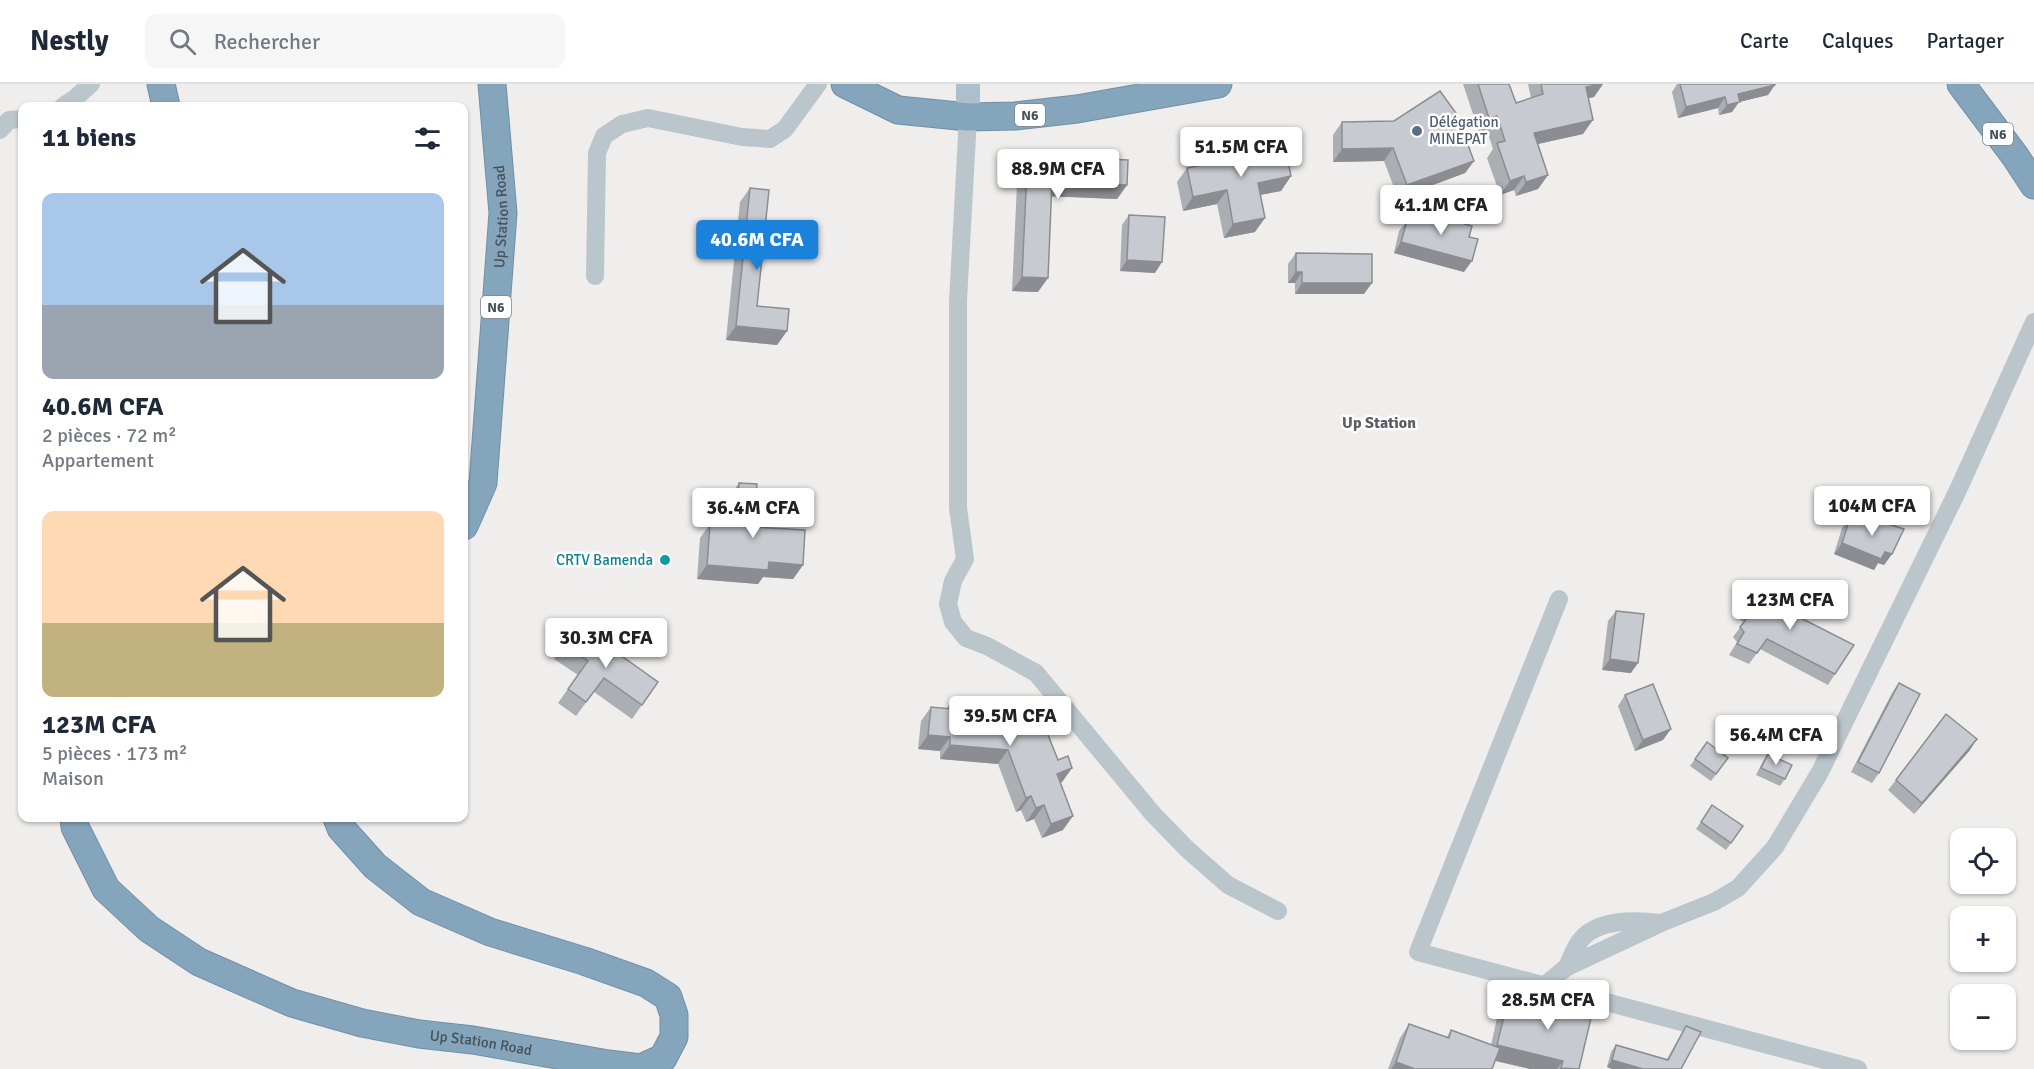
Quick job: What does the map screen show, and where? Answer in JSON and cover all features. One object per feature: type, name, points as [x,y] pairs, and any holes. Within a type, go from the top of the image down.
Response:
[{"type":"highway","points":[[161,84],[165,102]]},
{"type":"highway","name":"Up Station Road","points":[[468,517],[483,483],[503,213],[492,84]]},
{"type":"highway","name":"N6","points":[[845,84],[898,110],[968,117],[1015,116],[1077,109],[1218,84]]},
{"type":"highway","name":"N6","points":[[1960,84],[2015,156],[2034,185]]},
{"type":"highway","name":"Up Station Road","points":[[74,822],[106,889],[149,929],[199,962],[292,1003],[374,1025],[419,1034],[473,1040],[608,1064],[641,1068],[663,1058],[674,1037],[674,1014],[668,997],[646,983],[584,961],[490,933],[421,902],[375,866],[341,828],[339,822]]},
{"type":"main road","points":[[968,84],[968,117]]},
{"type":"street","points":[[69,102],[91,84]]},
{"type":"street","points":[[595,276],[597,153],[604,136],[622,124],[648,118],[742,137],[770,139],[785,129],[818,84]]},
{"type":"street","points":[[968,117],[958,312],[958,508],[965,559],[953,581],[948,604],[953,622],[966,638],[987,646],[1036,673],[1153,813],[1187,849],[1228,885],[1278,911]]},
{"type":"street","points":[[0,130],[9,120],[18,119]]},
{"type":"street","points":[[1545,985],[1567,967],[1661,923],[1714,902],[1738,888],[1775,847],[1820,772],[1958,490],[2034,322]]},
{"type":"street","points":[[1559,599],[1418,952],[1858,1069]]},
{"type":"building","points":[[1478,84],[1509,84],[1516,103],[1543,94],[1541,84],[1600,84],[1586,87],[1593,120],[1534,133],[1548,175],[1526,182],[1524,176],[1510,181],[1497,143],[1505,141],[1497,116],[1489,118]]},
{"type":"building","points":[[1680,84],[1775,85],[1738,94],[1740,102],[1727,105],[1725,97],[1686,107]]},
{"type":"building","points":[[1440,91],[1456,113],[1474,161],[1407,185],[1393,148],[1342,149],[1342,122],[1394,121]]},
{"type":"building","points":[[1247,143],[1249,153],[1285,146],[1291,176],[1258,183],[1265,218],[1233,224],[1227,190],[1193,197],[1187,168],[1221,161],[1219,149]]},
{"type":"building","points":[[1041,156],[1128,160],[1127,185],[1052,181],[1048,278],[1022,277],[1027,169]]},
{"type":"building","points":[[750,188],[769,190],[757,306],[789,309],[787,331],[736,326]]},
{"type":"building","points":[[1420,211],[1472,226],[1469,237],[1478,239],[1472,261],[1401,242],[1407,221],[1417,223]]},
{"type":"building","points":[[1129,215],[1165,217],[1162,262],[1127,260]]},
{"type":"building","points":[[1296,253],[1372,254],[1372,283],[1302,283],[1302,272],[1296,272]]},
{"type":"building","points":[[739,483],[757,484],[754,527],[805,530],[803,565],[769,562],[768,570],[707,565],[710,524],[736,526]]},
{"type":"building","points":[[1867,516],[1876,522],[1904,529],[1892,554],[1885,552],[1881,559],[1842,543],[1850,518],[1866,521]]},
{"type":"building","points":[[1764,581],[1795,601],[1787,611],[1854,645],[1835,674],[1767,639],[1757,653],[1737,644],[1744,632],[1740,627],[1752,612],[1745,607]]},
{"type":"building","points":[[1616,611],[1644,614],[1638,663],[1610,659]]},
{"type":"building","points":[[578,625],[658,682],[642,705],[604,678],[586,702],[568,689],[588,661],[564,644]]},
{"type":"building","points":[[1899,683],[1920,694],[1879,773],[1858,762]]},
{"type":"building","points":[[1653,684],[1671,729],[1643,740],[1625,695]]},
{"type":"building","points":[[951,702],[1035,710],[1048,721],[1044,725],[1058,760],[1068,756],[1072,768],[1057,774],[1073,816],[1051,824],[1044,805],[1036,808],[1031,796],[1026,798],[1008,750],[950,745],[950,737],[928,735],[931,707],[951,709]]},
{"type":"building","points":[[1946,714],[1977,739],[1922,803],[1896,780]]},
{"type":"building","points":[[1707,742],[1728,758],[1716,774],[1695,759]]},
{"type":"building","points":[[1768,754],[1792,765],[1785,779],[1761,768]]},
{"type":"building","points":[[1712,805],[1743,826],[1731,843],[1701,822]]},
{"type":"building","points":[[1577,997],[1595,1001],[1579,1069],[1561,1068],[1563,1061],[1497,1045],[1508,1000],[1573,1015]]},
{"type":"building","points":[[1409,1024],[1449,1038],[1451,1030],[1500,1048],[1492,1069],[1415,1069],[1396,1062]]},
{"type":"building","points":[[1686,1026],[1701,1032],[1681,1069],[1643,1069],[1612,1060],[1616,1045],[1668,1060]]},
{"type":"place","name":"Délégation MINEPAT","points":[[1417,131]]},
{"type":"place","name":"CRTV Bamenda","points":[[665,560]]},
{"type":"district","name":"Up Station","points":[[1379,423]]}]
